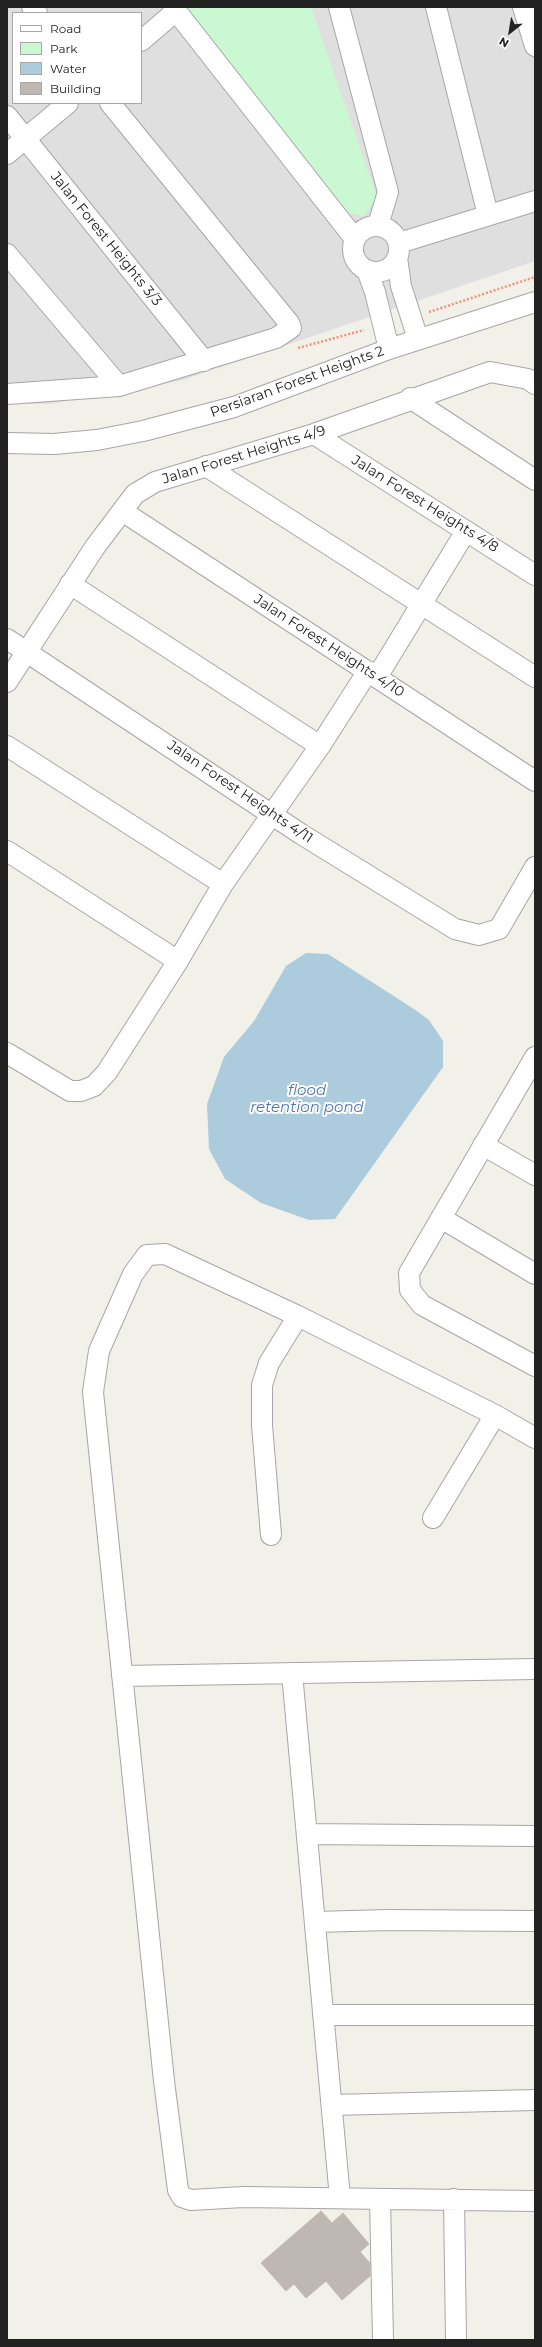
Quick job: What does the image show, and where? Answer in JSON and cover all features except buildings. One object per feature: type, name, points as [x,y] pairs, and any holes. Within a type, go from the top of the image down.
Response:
[{"type":"street","points":[[339,7],[388,192],[378,226]]},
{"type":"street","points":[[436,7],[488,215]]},
{"type":"street","points":[[523,7],[535,46]]},
{"type":"street","points":[[142,40],[174,9],[354,239]]},
{"type":"street","points":[[7,154],[67,104]]},
{"type":"street","points":[[10,391],[118,386],[276,338],[291,328],[290,323],[111,104]]},
{"type":"street","name":"Jalan Forest Heights 3/3","points":[[7,116],[204,361]]},
{"type":"street","points":[[418,339],[402,286],[398,251],[391,231],[378,226],[364,228],[354,239],[353,253],[356,260],[367,270],[374,272],[388,269],[398,251],[488,215],[535,201]]},
{"type":"street","points":[[7,254],[118,386]]},
{"type":"street","points":[[367,270],[375,292],[389,349]]},
{"type":"street","name":"Persiaran Forest Heights 2","points":[[7,443],[54,444],[97,440],[143,431],[234,407],[389,349],[535,302]]},
{"type":"street","name":"Jalan Forest Heights 4/9","points":[[7,682],[70,584],[122,511],[135,494],[155,482],[314,434],[410,398],[490,372],[528,379],[535,384]]},
{"type":"street","points":[[410,398],[535,480]]},
{"type":"street","name":"Jalan Forest Heights 4/8","points":[[314,434],[535,575]]},
{"type":"street","points":[[206,466],[420,605],[535,677]]},
{"type":"street","name":"Jalan Forest Heights 4/10","points":[[122,511],[535,781]]},
{"type":"street","points":[[7,1053],[70,1091],[82,1091],[94,1086],[107,1072],[178,961],[224,884],[420,605],[466,531]]},
{"type":"street","points":[[70,584],[320,746]]},
{"type":"street","name":"Jalan Forest Heights 4/11","points":[[7,639],[27,650],[273,814],[455,929],[479,936],[499,929],[535,867]]},
{"type":"street","points":[[7,746],[224,884]]},
{"type":"street","points":[[7,851],[178,961]]},
{"type":"street","points":[[532,1067],[484,1145],[409,1273],[410,1290],[422,1305],[535,1366]]},
{"type":"street","points":[[484,1145],[535,1175]]},
{"type":"street","points":[[441,1218],[535,1274]]},
{"type":"street","points":[[535,1438],[495,1415],[298,1316],[165,1254],[147,1255],[133,1274],[99,1351],[93,1392],[164,2081],[178,2190],[182,2197],[191,2200],[243,2197],[535,2201]]},
{"type":"street","points":[[271,1535],[262,1425],[262,1385],[269,1363],[298,1316]]},
{"type":"street","points":[[433,1518],[495,1415]]},
{"type":"street","points":[[122,1676],[535,1669]]},
{"type":"street","points":[[292,1673],[340,2198]]},
{"type":"street","points":[[307,1834],[535,1836]]},
{"type":"street","points":[[315,1922],[388,1920],[535,1921]]},
{"type":"street","points":[[323,2015],[535,2015]]},
{"type":"street","points":[[332,2105],[535,2100]]},
{"type":"street","points":[[380,2199],[382,2340]]},
{"type":"street","points":[[454,2200],[456,2340]]},
{"type":"shaded area","points":[[7,7],[535,7],[535,261],[183,380],[49,404],[7,404]]},
{"type":"green space","points":[[173,7],[311,7],[377,197],[364,216],[345,212]]},
{"type":"water","name":"flood retention pond","points":[[306,953],[328,954],[414,1009],[429,1020],[443,1041],[443,1067],[335,1219],[309,1220],[261,1203],[225,1179],[209,1149],[207,1104],[224,1057],[254,1021],[286,966]]}]
